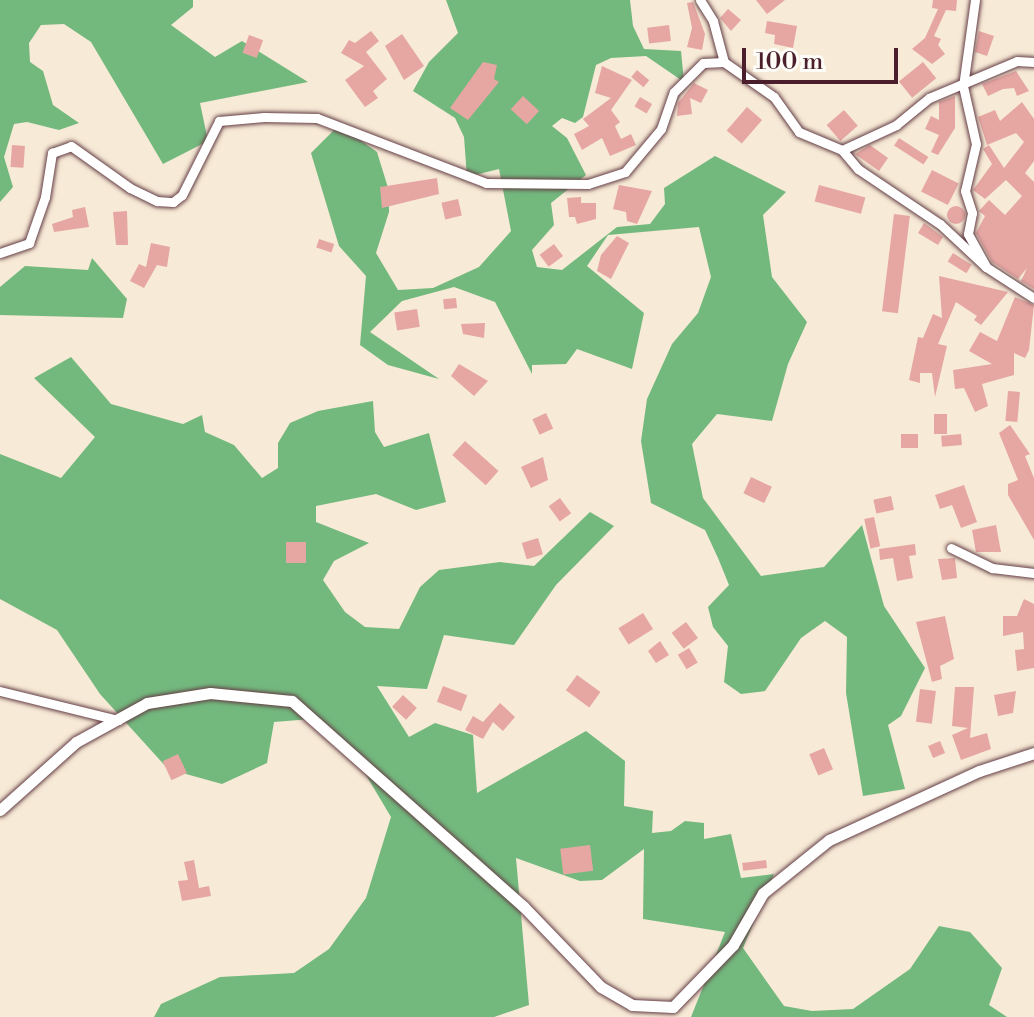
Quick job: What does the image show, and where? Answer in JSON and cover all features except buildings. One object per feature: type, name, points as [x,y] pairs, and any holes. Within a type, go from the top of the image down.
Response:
[{"type":"street","points":[[700,0],[713,21],[724,62]]},
{"type":"street","points":[[975,0],[963,86],[976,144],[965,191],[972,213],[968,234],[986,267]]},
{"type":"street","points":[[842,150],[896,125],[929,98],[1017,61],[1034,62]]},
{"type":"street","points":[[0,253],[29,243],[45,197],[52,153],[71,146],[130,188],[157,201],[173,202],[182,195],[219,121],[264,117],[317,118],[486,183],[588,184],[625,172],[661,129],[674,92],[703,63],[724,62],[774,97],[799,132],[842,150],[858,169],[940,224],[1001,281],[1034,298]]},
{"type":"street","points":[[951,548],[992,568],[1034,573]]},
{"type":"street","points":[[0,691],[118,720]]},
{"type":"street","points":[[0,810],[76,742],[147,703],[210,693],[292,701],[523,906],[601,987],[632,1005],[673,1007],[733,945],[763,893],[829,840],[979,771],[1034,753]]},
{"type":"green space","points":[[0,0],[193,0],[193,7],[171,25],[215,57],[242,41],[308,82],[200,103],[208,141],[163,164],[91,42],[64,24],[41,25],[29,43],[30,62],[43,71],[53,105],[79,123],[59,130],[27,122],[14,124],[4,157],[13,187],[0,202]]},
{"type":"green space","points":[[446,0],[630,0],[633,26],[644,49],[681,51],[684,82],[646,56],[611,58],[596,65],[583,117],[575,123],[562,118],[552,126],[567,138],[586,175],[551,203],[554,225],[532,250],[537,267],[562,270],[617,227],[650,224],[665,204],[664,188],[715,156],[786,192],[763,215],[772,277],[807,322],[788,364],[772,421],[717,414],[692,444],[703,498],[761,576],[824,567],[862,525],[884,606],[925,668],[901,716],[888,725],[905,789],[863,796],[846,693],[847,637],[825,621],[801,638],[765,691],[741,694],[724,682],[728,646],[713,627],[708,607],[729,585],[718,558],[705,530],[651,503],[641,441],[647,399],[672,344],[698,313],[711,277],[699,227],[608,235],[587,266],[644,313],[632,369],[577,349],[566,364],[532,365],[532,374],[495,302],[454,287],[402,301],[370,332],[439,379],[388,365],[360,345],[366,276],[339,246],[311,153],[339,125],[377,152],[389,191],[389,212],[376,253],[398,290],[433,288],[479,267],[511,231],[499,169],[467,177],[464,137],[455,118],[413,91],[429,62],[458,33]]},
{"type":"green space","points":[[92,258],[127,299],[123,318],[0,315],[0,287],[25,266],[88,270]]},
{"type":"green space","points":[[71,357],[111,404],[183,424],[202,415],[205,432],[234,445],[262,478],[278,468],[278,443],[290,423],[318,411],[373,401],[375,432],[384,447],[429,433],[446,502],[416,510],[376,494],[316,506],[316,522],[369,543],[334,561],[323,580],[345,612],[365,627],[399,629],[420,587],[439,570],[500,562],[534,566],[590,512],[614,526],[556,585],[514,645],[444,635],[427,689],[377,686],[409,737],[435,723],[473,735],[477,793],[586,731],[625,761],[624,806],[653,811],[652,833],[671,831],[685,821],[704,823],[704,839],[731,834],[741,878],[774,874],[743,948],[784,1006],[812,1011],[853,1009],[910,969],[939,926],[970,932],[1002,968],[989,1005],[1007,1017],[691,1017],[725,932],[643,919],[644,849],[602,880],[580,881],[516,858],[529,1005],[494,1017],[154,1017],[161,1004],[220,977],[294,973],[329,949],[366,898],[391,817],[351,750],[311,719],[274,722],[267,763],[222,784],[168,769],[100,694],[57,630],[0,599],[0,454],[61,478],[95,437],[34,378]]}]
